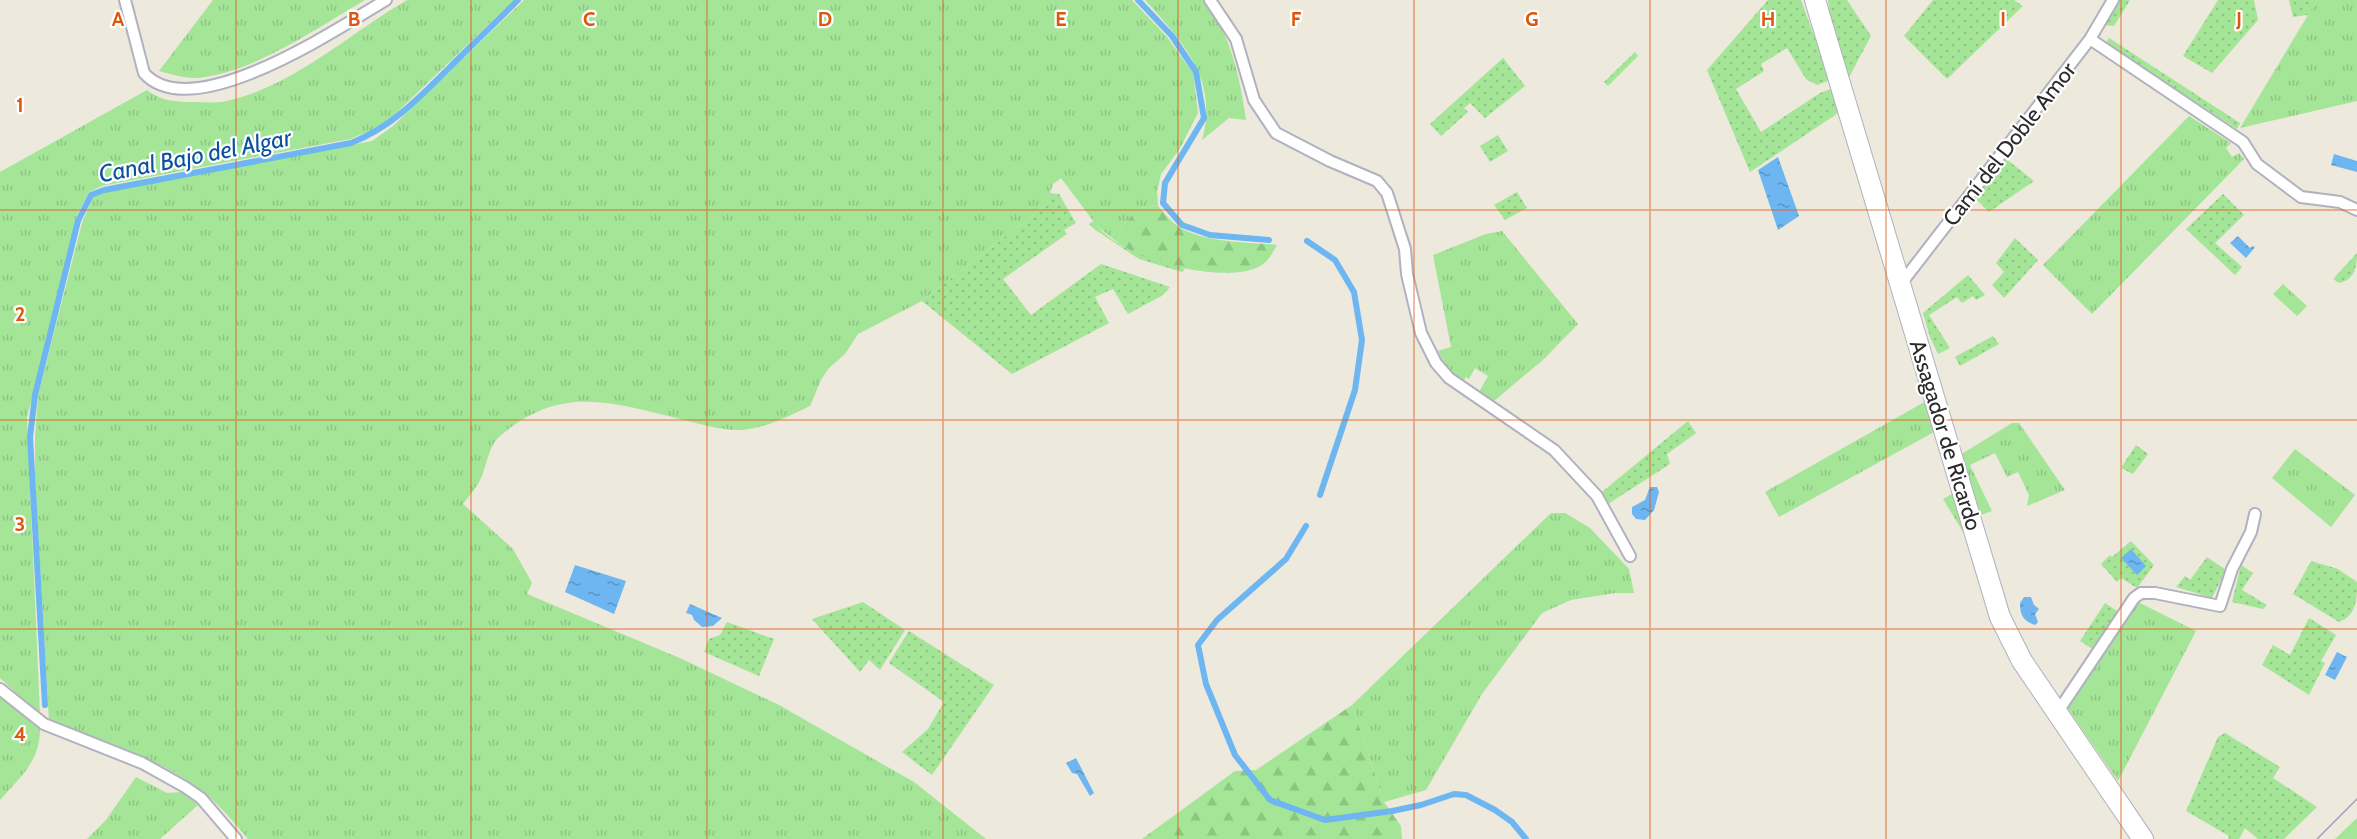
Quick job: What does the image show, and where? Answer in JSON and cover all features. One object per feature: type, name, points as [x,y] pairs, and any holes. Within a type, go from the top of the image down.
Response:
[{"type":"street","name":"Assagador de Ricardo","points":[[1815,0],[2000,617],[2022,661],[2143,839]]},
{"type":"lane","points":[[124,0],[144,73],[152,81],[161,85],[190,90],[215,86],[264,68],[386,0]]},
{"type":"lane","points":[[1210,0],[1236,39],[1254,100],[1276,133],[1377,182],[1388,193],[1405,249],[1407,274],[1421,333],[1436,363],[1449,378],[1554,450],[1597,496],[1630,556]]},
{"type":"lane","name":"Camí del Doble Amor","points":[[1900,285],[2090,39],[2113,0]]},
{"type":"lane","points":[[2090,39],[2243,142],[2257,164],[2301,197],[2340,202],[2357,210]]},
{"type":"lane","points":[[2057,713],[2134,598],[2141,593],[2155,593],[2220,606],[2232,568],[2251,532],[2255,514]]},
{"type":"lane","points":[[0,689],[44,724],[142,763],[185,787],[201,798],[236,839]]},
{"type":"green space","points":[[213,0],[365,0],[283,48],[237,69],[195,78],[159,71]]},
{"type":"green space","points":[[407,0],[514,0],[392,117],[370,131],[350,139],[102,186],[89,192],[77,215],[27,418],[40,715],[0,678],[0,172],[147,90],[158,97],[181,102],[222,102],[272,85],[318,59]]},
{"type":"green space","points":[[524,0],[1132,0],[1167,37],[1193,73],[1198,113],[1179,150],[1161,174],[1157,192],[1158,206],[1138,208],[1124,224],[1117,242],[1097,226],[1061,178],[1053,184],[1046,205],[922,301],[858,334],[845,354],[829,368],[821,380],[810,406],[769,424],[742,430],[712,427],[610,404],[566,403],[544,409],[522,420],[495,441],[479,481],[463,504],[513,549],[532,583],[527,594],[682,659],[779,705],[914,782],[986,839],[248,839],[227,814],[185,779],[135,754],[49,721],[35,476],[38,395],[82,223],[93,197],[104,192],[372,141],[393,126]]},
{"type":"green space","points":[[1145,0],[1204,0],[1228,42],[1241,88],[1246,120],[1229,118],[1202,140],[1206,118],[1206,99],[1201,80],[1184,47]]},
{"type":"green space","points":[[1768,0],[1801,0],[1830,80],[1817,85],[1806,79],[1787,48],[1761,64],[1764,71],[1736,89],[1761,132],[1820,93],[1833,88],[1841,111],[1750,172],[1707,70]]},
{"type":"green space","points":[[1828,0],[1847,0],[1871,36],[1848,79],[1831,25]]},
{"type":"green space","points":[[1933,0],[2014,0],[2023,6],[1947,79],[1904,36]]},
{"type":"green space","points":[[2120,0],[2130,0],[2114,26],[2105,25]]},
{"type":"green space","points":[[2218,0],[2254,0],[2258,20],[2212,73],[2183,56]]},
{"type":"green space","points":[[2289,0],[2317,0],[2308,15],[2293,17]]},
{"type":"green space","points":[[2317,0],[2357,0],[2357,101],[2240,128]]},
{"type":"green space","points":[[2109,38],[2240,123],[2237,129],[2106,43]]},
{"type":"green space","points":[[1635,52],[1638,56],[1608,86],[1604,82]]},
{"type":"green space","points":[[1503,58],[1525,86],[1485,118],[1470,103],[1464,108],[1468,112],[1441,136],[1430,124]]},
{"type":"green space","points":[[2189,116],[2231,143],[2226,148],[2232,157],[2239,153],[2244,159],[2092,314],[2043,265]]},
{"type":"green space","points":[[1498,135],[1508,151],[1490,162],[1480,146]]},
{"type":"green space","points":[[2005,158],[2034,181],[1989,212],[1974,197]]},
{"type":"green space","points":[[1517,192],[1527,208],[1505,220],[1494,205]]},
{"type":"green space","points":[[1050,193],[1059,194],[1076,223],[1064,230],[1067,234],[1003,279],[1031,315],[1101,264],[1170,287],[1163,295],[1128,314],[1113,289],[1095,297],[1109,323],[1012,374],[922,301],[1046,205]]},
{"type":"green space","points":[[2223,194],[2244,215],[2215,243],[2242,267],[2235,275],[2186,229]]},
{"type":"green space","points":[[1158,206],[1175,224],[1193,234],[1229,241],[1277,245],[1265,262],[1252,270],[1221,273],[1168,265],[1135,253],[1117,242],[1124,224],[1138,208]]},
{"type":"green space","points":[[1093,221],[1102,231],[1123,246],[1147,257],[1185,269],[1182,272],[1139,259],[1094,229],[1089,224]]},
{"type":"green space","points":[[1502,231],[1578,324],[1544,359],[1494,401],[1479,392],[1488,376],[1475,368],[1469,379],[1466,377],[1463,382],[1447,368],[1438,351],[1451,347],[1433,255],[1486,234]]},
{"type":"green space","points":[[2015,238],[2038,260],[2004,298],[1992,285],[2004,272],[1996,263]]},
{"type":"green space","points":[[2357,253],[2355,268],[2351,276],[2339,283],[2333,279]]},
{"type":"green space","points":[[1968,275],[1985,295],[1976,300],[1973,296],[1962,303],[1957,297],[1929,315],[1950,348],[1938,354],[1923,313]]},
{"type":"green space","points":[[2283,284],[2307,306],[2297,316],[2273,294]]},
{"type":"green space","points":[[1993,336],[1999,344],[1960,366],[1955,357]]},
{"type":"green space","points":[[1928,400],[1936,431],[1779,517],[1765,492]]},
{"type":"green space","points":[[1688,421],[1696,433],[1667,454],[1670,464],[1608,504],[1602,492]]},
{"type":"green space","points":[[2012,423],[2019,423],[2065,490],[2027,506],[2029,495],[2018,472],[2007,477],[1995,453],[1970,465],[1992,511],[1981,515],[1960,455]]},
{"type":"green space","points":[[2136,445],[2148,454],[2133,474],[2121,468]]},
{"type":"green space","points":[[2295,449],[2355,495],[2331,527],[2272,478]]},
{"type":"green space","points":[[1954,493],[1966,530],[1963,532],[1943,499]]},
{"type":"green space","points":[[1551,513],[1565,513],[1590,528],[1629,569],[1634,593],[1615,593],[1571,600],[1542,613],[1482,694],[1426,790],[1384,802],[1352,705]]},
{"type":"green space","points":[[2131,541],[2154,565],[2137,588],[2121,578],[2117,582],[2101,564]]},
{"type":"green space","points":[[2207,557],[2226,570],[2212,598],[2176,587],[2185,576],[2190,580]]},
{"type":"green space","points":[[2311,561],[2338,569],[2357,582],[2355,606],[2345,619],[2339,622],[2293,594]]},
{"type":"green space","points":[[2241,565],[2253,573],[2242,590],[2267,605],[2263,609],[2232,602]]},
{"type":"green space","points":[[863,602],[905,630],[880,670],[869,660],[860,672],[812,619]]},
{"type":"green space","points":[[2138,602],[2196,631],[2118,781],[2066,706]]},
{"type":"green space","points":[[2105,603],[2120,613],[2094,650],[2080,641]]},
{"type":"green space","points":[[2309,618],[2336,635],[2321,661],[2325,663],[2309,695],[2262,665],[2273,645],[2290,655]]},
{"type":"green space","points":[[727,622],[774,639],[759,676],[704,652],[709,639],[720,635]]},
{"type":"green space","points":[[909,631],[994,685],[932,775],[902,752],[928,729],[944,702],[889,663]]},
{"type":"green space","points":[[0,692],[40,726],[37,749],[33,758],[22,775],[0,800]]},
{"type":"green space","points":[[1352,705],[1384,802],[1401,826],[1402,839],[1142,839],[1235,771],[1256,770]]},
{"type":"green space","points":[[2225,733],[2280,767],[2273,778],[2317,807],[2284,839],[2258,839],[2245,828],[2239,839],[2228,839],[2229,836],[2186,811],[2218,737]]},
{"type":"green space","points":[[136,777],[167,793],[182,792],[198,805],[160,839],[87,839],[106,820]]},
{"type":"green space","points":[[2357,818],[2357,839],[2335,839]]},
{"type":"water","points":[[2334,154],[2357,161],[2357,172],[2331,165]]},
{"type":"water","points":[[1778,157],[1799,216],[1778,230],[1758,170]]},
{"type":"water","points":[[2238,236],[2250,248],[2255,247],[2246,258],[2230,243]]},
{"type":"water","points":[[1650,487],[1657,487],[1659,492],[1654,510],[1645,520],[1636,519],[1632,514],[1632,507],[1645,500]]},
{"type":"water","points":[[2131,549],[2146,566],[2137,575],[2121,558]]},
{"type":"water","points":[[575,565],[626,581],[614,614],[565,592]]},
{"type":"water","points":[[2024,597],[2031,597],[2034,605],[2039,609],[2035,614],[2038,622],[2035,625],[2028,622],[2022,614],[2020,603]]},
{"type":"water","points":[[690,604],[722,618],[713,626],[702,627],[692,615],[686,613]]},
{"type":"water","points":[[2337,652],[2347,657],[2335,680],[2325,675]]},
{"type":"water","points":[[1076,758],[1094,793],[1090,796],[1077,774],[1072,773],[1066,763]]},
{"type":"waterway","name":"Canal Bajo del Algar","points":[[45,705],[30,437],[35,395],[78,221],[91,195],[104,190],[351,143],[379,129],[416,101],[518,0]]},
{"type":"waterway","points":[[1138,0],[1172,36],[1196,72],[1204,118],[1165,183],[1163,203],[1182,225],[1210,235],[1269,240]]},
{"type":"waterway","points":[[1307,241],[1335,260],[1354,292],[1362,340],[1355,390],[1320,495]]},
{"type":"waterway","points":[[1306,526],[1286,559],[1217,620],[1198,645],[1206,684],[1235,755],[1270,800],[1325,820],[1392,811],[1421,805],[1454,794],[1466,795],[1512,822],[1526,839]]},
{"type":"tram line","points":[[2317,839],[2357,799]]}]
